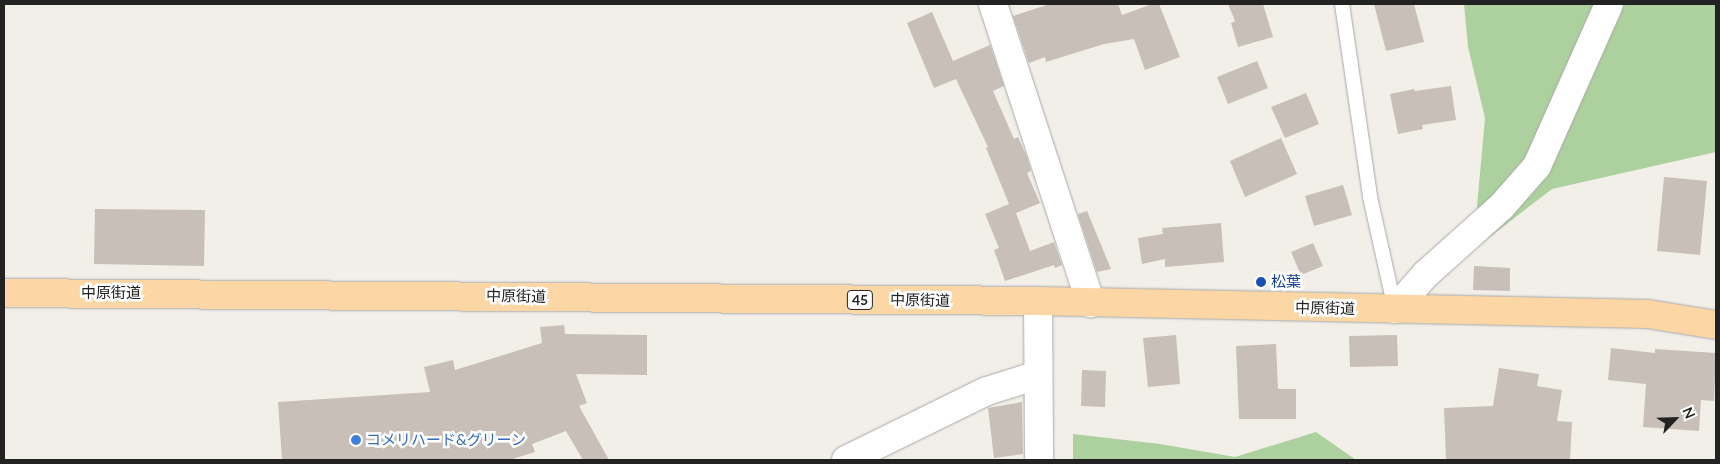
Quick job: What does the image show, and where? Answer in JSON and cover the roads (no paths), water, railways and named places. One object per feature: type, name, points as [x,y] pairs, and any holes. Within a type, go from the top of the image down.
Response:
[{"type":"main road","name":"中原街道","points":[[4,293],[1038,302],[1648,314],[1716,325]]},
{"type":"street","points":[[993,4],[1091,303]]},
{"type":"street","points":[[1395,309],[1426,274],[1502,206],[1536,166],[1609,4]]},
{"type":"street","points":[[1038,302],[1039,460]]},
{"type":"street","points":[[846,460],[987,391],[1038,375]]},
{"type":"lane","points":[[1342,4],[1370,197],[1395,309]]},
{"type":"place","name":"松葉","points":[[1261,282]]},
{"type":"place","name":"コメリハード&グリーン","points":[[356,440]]}]
